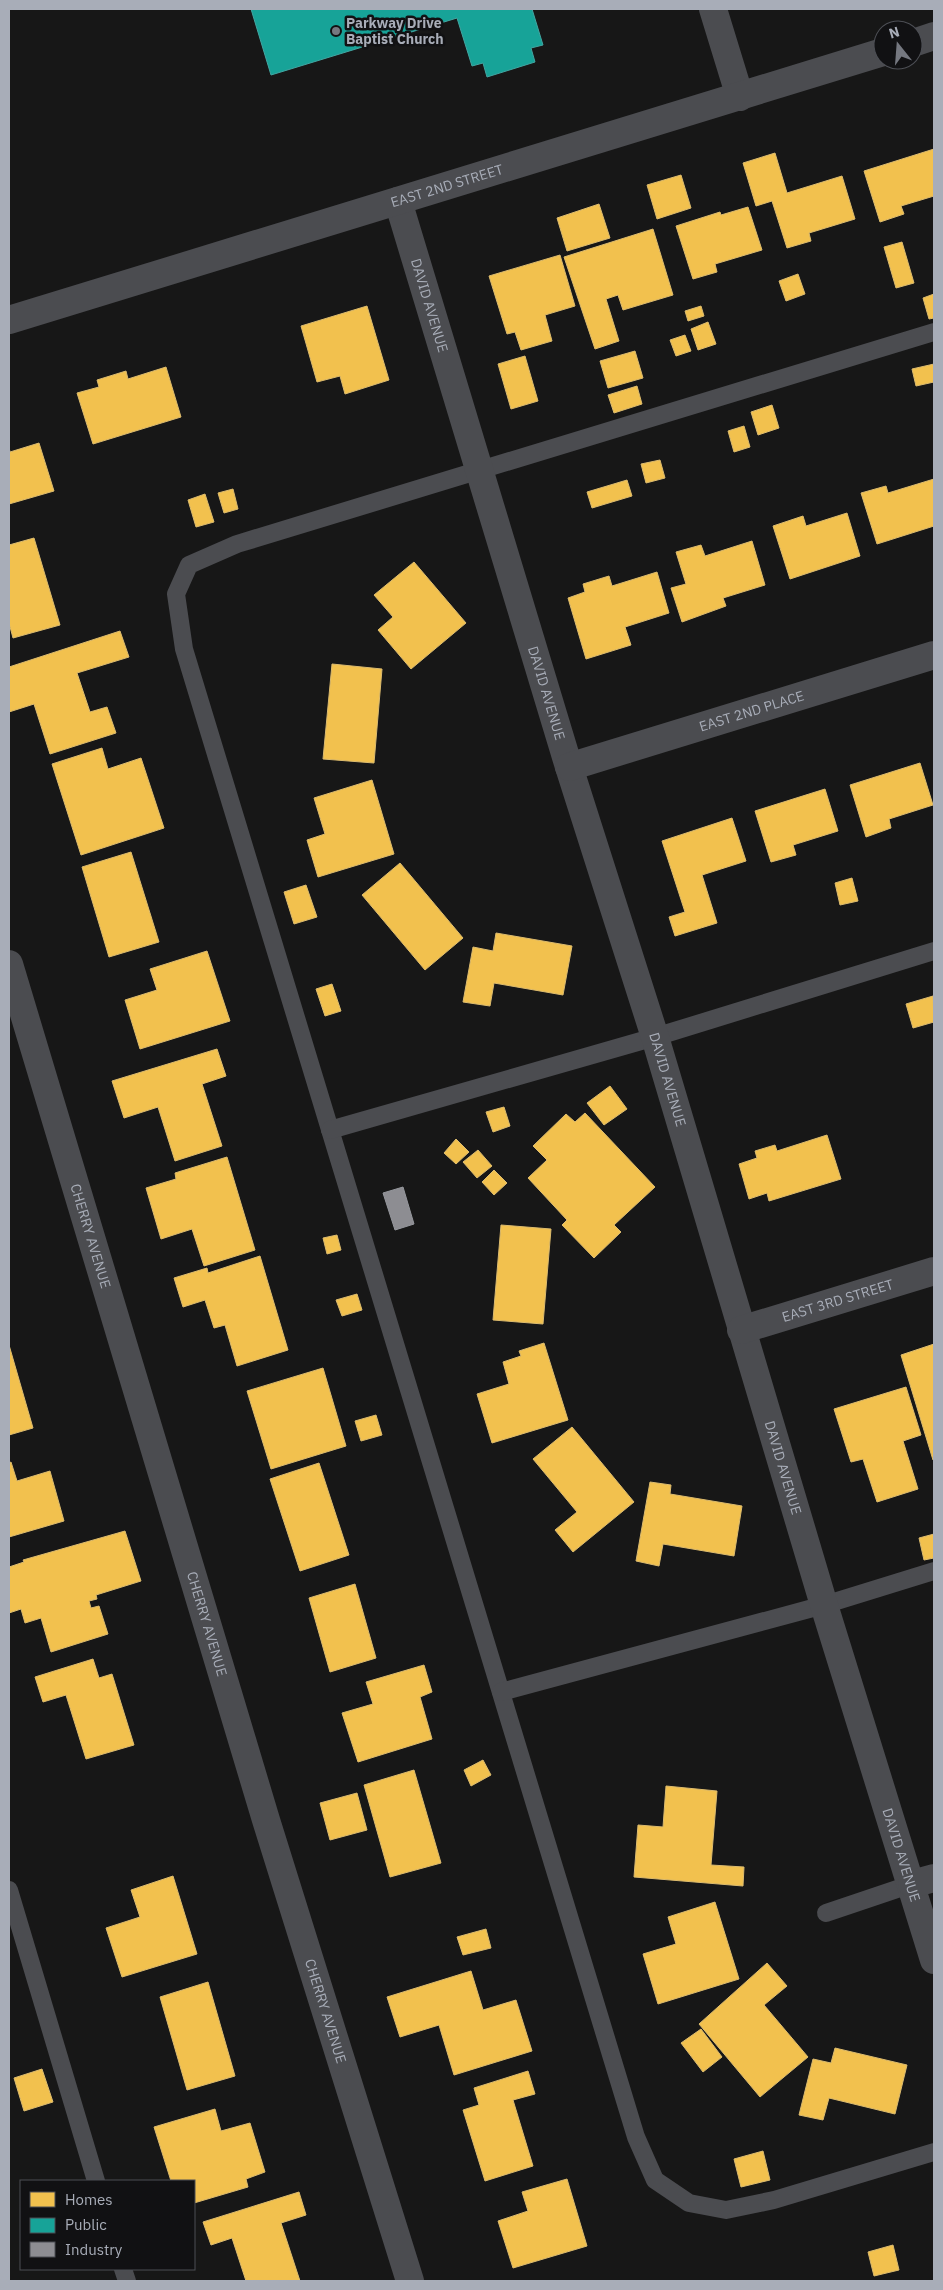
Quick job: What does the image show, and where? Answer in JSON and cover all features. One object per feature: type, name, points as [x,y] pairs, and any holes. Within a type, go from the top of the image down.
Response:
[{"type":"street","points":[[713,9],[740,97]]},
{"type":"street","name":"EAST 2ND STREET","points":[[9,320],[873,55]]},
{"type":"street","name":"DAVID AVENUE","points":[[398,201],[569,767],[655,1037],[824,1605],[923,1881],[934,1960]]},
{"type":"street","name":"EAST 2ND PLACE","points":[[569,767],[934,655]]},
{"type":"street","name":"CHERRY AVENUE","points":[[9,964],[266,1820],[410,2281]]},
{"type":"street","name":"EAST 3RD STREET","points":[[741,1330],[934,1270]]},
{"type":"lane","points":[[934,332],[237,544],[189,565],[176,594],[184,649],[636,2137],[655,2180],[689,2203],[726,2210],[774,2200],[934,2152]]},
{"type":"lane","points":[[330,1130],[655,1037],[934,951]]},
{"type":"lane","points":[[501,1692],[824,1605],[934,1571]]},
{"type":"lane","points":[[826,1913],[923,1881]]},
{"type":"lane","points":[[9,1890],[96,2180]]},
{"type":"building: Homes","points":[[934,149],[934,196],[901,206],[904,214],[880,222],[864,171]]},
{"type":"building: Homes","points":[[775,153],[787,193],[842,176],[855,219],[809,233],[811,241],[787,248],[772,201],[756,206],[743,163]]},
{"type":"building: Homes","points":[[681,175],[691,208],[657,219],[647,185]]},
{"type":"building: Homes","points":[[599,204],[610,238],[567,251],[557,218]]},
{"type":"building: Homes","points":[[748,207],[762,250],[715,264],[717,272],[693,279],[676,226],[720,212],[721,215]]},
{"type":"building: Homes","points":[[653,229],[673,295],[623,310],[618,295],[606,299],[619,341],[595,349],[564,257]]},
{"type":"building: Homes","points":[[902,242],[914,283],[896,288],[884,247]]},
{"type":"building: Homes","points":[[560,255],[575,306],[545,315],[552,341],[521,350],[515,332],[507,334],[489,276]]},
{"type":"building: Homes","points":[[798,274],[805,294],[786,301],[779,281]]},
{"type":"building: Homes","points":[[934,294],[934,318],[929,319],[923,298]]},
{"type":"building: Homes","points":[[367,306],[389,380],[345,394],[340,376],[317,382],[301,326]]},
{"type":"building: Homes","points":[[701,306],[704,316],[688,321],[685,311]]},
{"type":"building: Homes","points":[[708,322],[716,344],[698,350],[691,329]]},
{"type":"building: Homes","points":[[685,335],[691,351],[676,356],[670,340]]},
{"type":"building: Homes","points":[[635,351],[643,378],[608,388],[600,361]]},
{"type":"building: Homes","points":[[525,356],[538,401],[511,409],[498,364]]},
{"type":"building: Homes","points":[[934,364],[934,382],[916,386],[912,369]]},
{"type":"building: Homes","points":[[166,367],[181,417],[93,444],[77,393],[99,387],[97,380],[126,371],[128,379]]},
{"type":"building: Homes","points":[[637,386],[642,404],[614,413],[608,395]]},
{"type":"building: Homes","points":[[772,405],[779,428],[758,435],[751,412]]},
{"type":"building: Homes","points":[[744,426],[750,447],[734,452],[728,431]]},
{"type":"building: Homes","points":[[39,443],[54,491],[9,504],[9,447],[10,452]]},
{"type":"building: Homes","points":[[660,460],[665,478],[646,483],[641,464]]},
{"type":"building: Homes","points":[[934,479],[934,526],[877,544],[861,493],[886,486],[888,493]]},
{"type":"building: Homes","points":[[627,480],[632,496],[592,508],[587,492]]},
{"type":"building: Homes","points":[[233,489],[238,509],[224,513],[218,493]]},
{"type":"building: Homes","points":[[205,494],[214,522],[196,527],[188,500]]},
{"type":"building: Homes","points":[[847,513],[860,556],[790,579],[773,526],[803,516],[806,526]]},
{"type":"building: Homes","points":[[34,538],[60,625],[13,638],[9,623],[9,545]]},
{"type":"building: Homes","points":[[752,541],[765,585],[723,598],[726,606],[682,622],[671,588],[686,584],[676,552],[701,545],[705,556]]},
{"type":"building: Homes","points":[[414,562],[466,623],[411,669],[378,630],[393,617],[374,595]]},
{"type":"building: Homes","points":[[657,572],[669,613],[625,627],[631,645],[586,659],[568,598],[585,592],[583,584],[609,576],[612,586]]},
{"type":"building: Homes","points":[[120,631],[129,657],[77,673],[90,712],[107,707],[116,733],[50,754],[34,704],[9,712],[9,667]]},
{"type":"building: Homes","points":[[332,664],[382,669],[374,763],[323,759]]},
{"type":"building: Homes","points":[[102,748],[108,769],[141,758],[164,828],[81,855],[52,764]]},
{"type":"building: Homes","points":[[920,763],[933,805],[889,819],[891,828],[866,837],[850,785]]},
{"type":"building: Homes","points":[[372,780],[394,854],[318,877],[307,840],[325,834],[314,798]]},
{"type":"building: Homes","points":[[825,789],[838,831],[793,845],[796,855],[771,862],[755,811]]},
{"type":"building: Homes","points":[[732,818],[746,861],[702,875],[717,923],[675,936],[669,917],[685,912],[662,841]]},
{"type":"building: Homes","points":[[131,852],[159,942],[109,957],[82,867]]},
{"type":"building: Homes","points":[[400,863],[463,938],[425,970],[362,895]]},
{"type":"building: Homes","points":[[852,878],[858,901],[840,905],[835,883]]},
{"type":"building: Homes","points":[[306,885],[317,917],[294,924],[284,892]]},
{"type":"building: Homes","points":[[496,933],[572,946],[563,995],[494,983],[490,1006],[463,1002],[473,947],[493,951]]},
{"type":"building: Homes","points":[[207,951],[230,1021],[140,1049],[125,1000],[157,990],[150,969]]},
{"type":"building: Homes","points":[[332,984],[341,1011],[325,1016],[316,989]]},
{"type":"building: Homes","points":[[933,996],[934,1022],[913,1028],[906,1004]]},
{"type":"building: Homes","points":[[217,1049],[226,1076],[202,1084],[222,1146],[175,1161],[158,1107],[124,1118],[112,1081]]},
{"type":"building: Homes","points":[[610,1086],[627,1109],[604,1125],[587,1103]]},
{"type":"building: Homes","points":[[504,1107],[510,1126],[493,1132],[486,1112]]},
{"type":"building: Homes","points":[[585,1113],[655,1187],[614,1225],[621,1232],[594,1258],[562,1225],[567,1220],[528,1178],[547,1160],[533,1146],[566,1114],[575,1122]]},
{"type":"building: Homes","points":[[827,1135],[841,1179],[769,1201],[767,1193],[749,1199],[739,1164],[757,1158],[755,1151],[775,1145],[777,1151]]},
{"type":"building: Homes","points":[[456,1139],[469,1152],[456,1164],[444,1153]]},
{"type":"building: Homes","points":[[478,1150],[492,1166],[477,1178],[463,1162]]},
{"type":"building: Homes","points":[[227,1157],[255,1250],[204,1266],[192,1229],[161,1239],[146,1188],[176,1179],[175,1173]]},
{"type":"building: Homes","points":[[494,1170],[507,1183],[494,1195],[482,1182]]},
{"type":"building: Homes","points":[[501,1225],[551,1229],[543,1324],[493,1320]]},
{"type":"building: Homes","points":[[337,1235],[341,1250],[327,1254],[323,1238]]},
{"type":"building: Homes","points":[[260,1256],[288,1350],[237,1366],[225,1325],[214,1328],[205,1300],[183,1307],[174,1278],[207,1268],[208,1273]]},
{"type":"building: Homes","points":[[357,1294],[362,1310],[342,1316],[336,1300]]},
{"type":"building: Homes","points":[[544,1343],[568,1420],[492,1443],[477,1394],[509,1384],[503,1362],[521,1356],[519,1351]]},
{"type":"building: Homes","points":[[934,1344],[934,1459],[933,1460],[901,1355]]},
{"type":"building: Homes","points":[[9,1345],[33,1428],[9,1435]]},
{"type":"building: Homes","points":[[323,1368],[346,1446],[271,1469],[247,1391]]},
{"type":"building: Homes","points":[[906,1387],[921,1435],[903,1441],[918,1489],[877,1502],[863,1459],[851,1462],[834,1409]]},
{"type":"building: Homes","points":[[376,1415],[382,1435],[361,1441],[355,1421]]},
{"type":"building: Homes","points":[[572,1427],[634,1502],[573,1552],[555,1530],[577,1512],[533,1459]]},
{"type":"building: Homes","points":[[11,1462],[17,1481],[50,1471],[64,1521],[9,1537],[9,1463]]},
{"type":"building: Homes","points":[[319,1463],[349,1555],[300,1571],[270,1479]]},
{"type":"building: Homes","points":[[650,1482],[671,1485],[670,1494],[742,1506],[734,1556],[663,1544],[659,1566],[636,1561]]},
{"type":"building: Homes","points":[[125,1531],[141,1581],[96,1595],[97,1599],[89,1601],[91,1608],[99,1606],[108,1634],[51,1652],[41,1618],[25,1623],[21,1609],[9,1613],[9,1567],[24,1562],[23,1560]]},
{"type":"building: Homes","points":[[934,1534],[934,1558],[924,1560],[919,1538]]},
{"type":"building: Homes","points":[[355,1584],[376,1658],[330,1672],[309,1598]]},
{"type":"building: Homes","points":[[93,1659],[99,1678],[112,1674],[134,1745],[86,1759],[66,1695],[43,1702],[35,1677]]},
{"type":"building: Homes","points":[[424,1665],[432,1692],[420,1697],[432,1739],[358,1762],[342,1713],[373,1704],[366,1682]]},
{"type":"building: Homes","points":[[483,1760],[491,1775],[471,1786],[464,1770]]},
{"type":"building: Homes","points":[[414,1770],[441,1863],[390,1877],[364,1785]]},
{"type":"building: Homes","points":[[666,1786],[717,1791],[711,1865],[744,1867],[743,1886],[634,1877],[638,1825],[663,1827]]},
{"type":"building: Homes","points":[[357,1793],[367,1830],[330,1840],[320,1803]]},
{"type":"building: Homes","points":[[173,1876],[197,1954],[122,1977],[106,1928],[140,1917],[131,1890]]},
{"type":"building: Homes","points":[[715,1902],[739,1979],[658,2004],[643,1954],[676,1944],[668,1917]]},
{"type":"building: Homes","points":[[486,1929],[491,1948],[463,1955],[457,1937]]},
{"type":"building: Homes","points":[[767,1963],[787,1986],[764,2005],[808,2057],[760,2097],[699,2024]]},
{"type":"building: Homes","points":[[471,1971],[483,2010],[516,2000],[532,2051],[454,2075],[439,2025],[400,2037],[387,1997]]},
{"type":"building: Homes","points":[[208,1982],[235,2076],[187,2090],[160,1997]]},
{"type":"building: Homes","points":[[701,2029],[722,2057],[703,2072],[681,2043]]},
{"type":"building: Homes","points":[[835,2048],[907,2065],[895,2114],[829,2098],[823,2120],[799,2115],[813,2059],[831,2063]]},
{"type":"building: Homes","points":[[42,2069],[53,2102],[24,2111],[14,2078]]},
{"type":"building: Homes","points":[[528,2071],[535,2094],[513,2100],[533,2166],[485,2181],[463,2110],[479,2105],[474,2088]]},
{"type":"building: Homes","points":[[215,2109],[221,2131],[250,2123],[265,2172],[246,2179],[248,2187],[195,2203],[195,2180],[171,2180],[154,2127]]},
{"type":"building: Homes","points":[[763,2151],[770,2180],[741,2187],[734,2159]]},
{"type":"building: Homes","points":[[567,2179],[587,2246],[513,2268],[498,2221],[528,2211],[522,2192]]},
{"type":"building: Homes","points":[[299,2192],[306,2215],[281,2223],[300,2281],[246,2281],[232,2238],[211,2245],[203,2222]]},
{"type":"building: Homes","points":[[893,2245],[899,2270],[874,2276],[868,2252]]},
{"type":"building: Public","name":"Parkway Drive Baptist Church","points":[[251,9],[532,9],[543,45],[531,48],[535,62],[487,77],[483,63],[472,66],[457,18],[271,75]]},
{"type":"building: Industry","points":[[403,1187],[414,1224],[395,1230],[383,1193]]},
{"type":"place","name":"Parkway Drive Baptist Church","points":[[336,31]]}]
